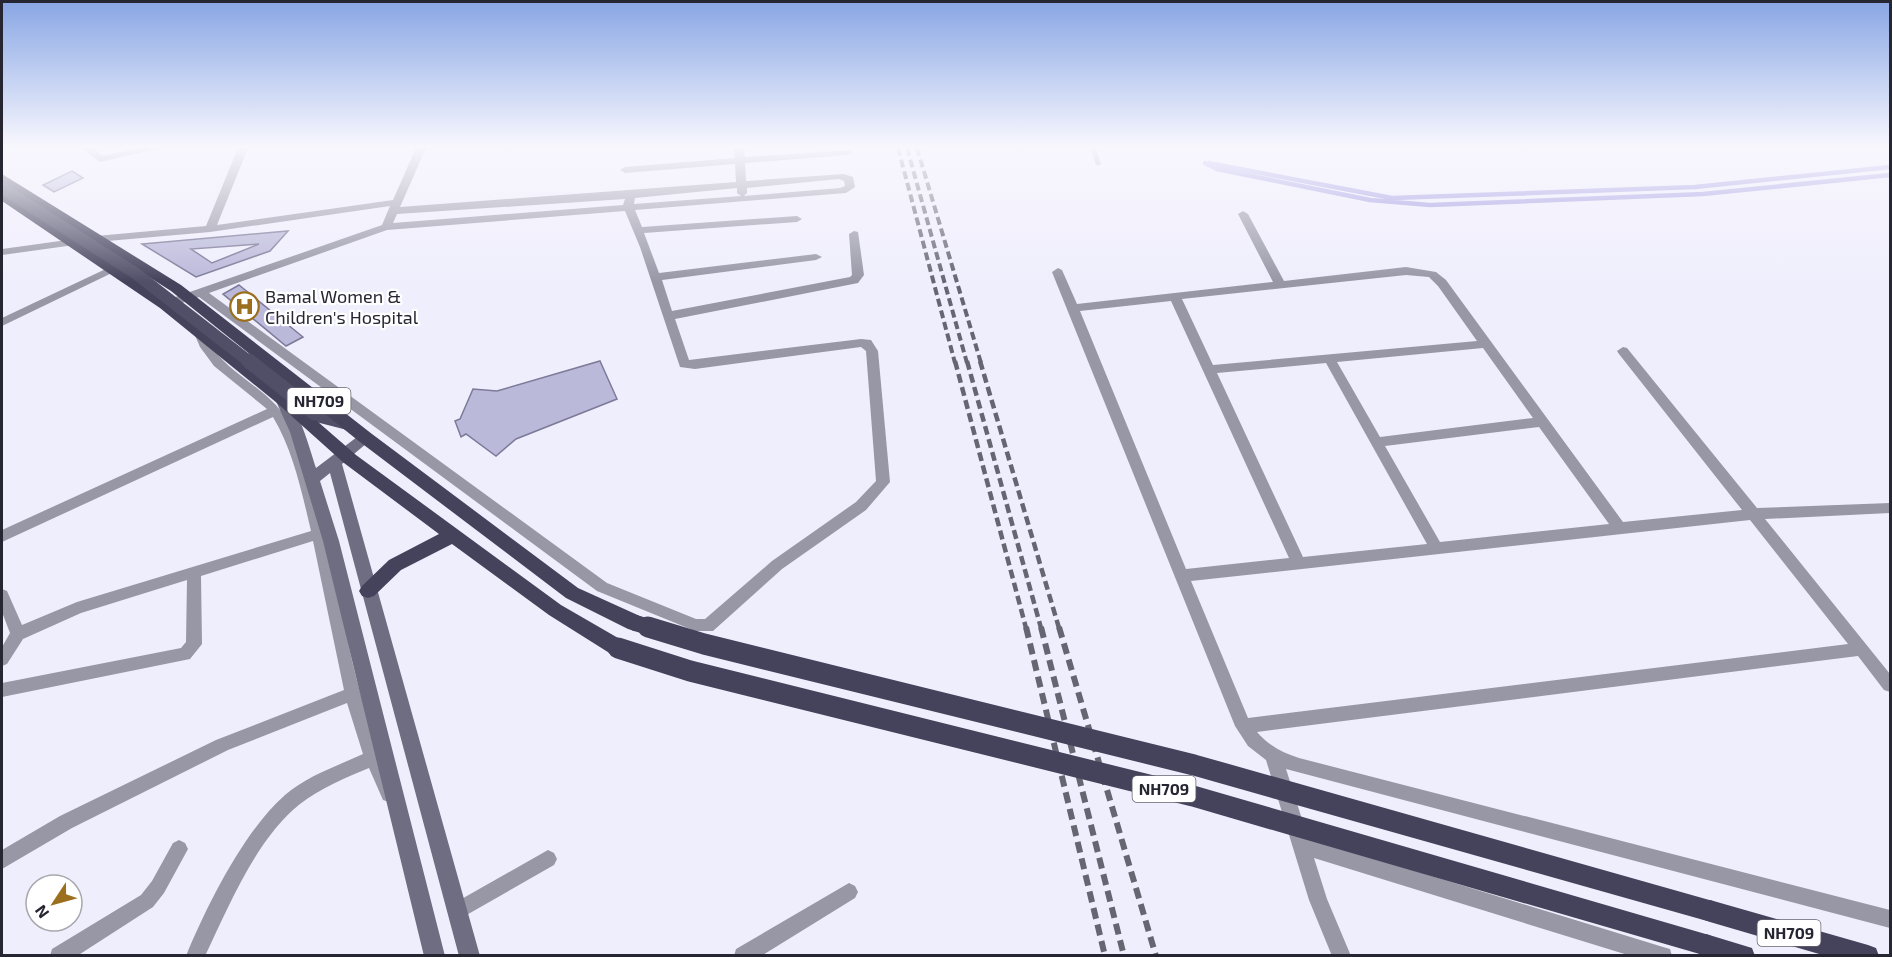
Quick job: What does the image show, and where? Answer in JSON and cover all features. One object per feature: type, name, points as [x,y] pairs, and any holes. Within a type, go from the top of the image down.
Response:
[{"type":"highway","name":"NH709","points":[[25,193],[96,239],[193,294],[366,438],[572,593],[635,623],[704,644],[826,672],[1194,765],[1868,956]]},
{"type":"highway","name":"NH709","points":[[2,196],[73,241],[165,305],[200,333],[279,405],[329,441],[339,458],[453,535],[555,610],[618,648],[690,671],[1193,796],[1744,956]]},
{"type":"highway","points":[[368,591],[395,565],[453,535]]},
{"type":"main road","points":[[8,193],[135,273],[318,416],[351,426]]},
{"type":"main road","points":[[279,405],[297,432],[313,478],[435,956]]},
{"type":"main road","points":[[318,416],[329,441]]},
{"type":"main road","points":[[313,478],[366,438]]},
{"type":"main road","points":[[339,458],[368,591],[470,956]]},
{"type":"street","points":[[210,229],[225,193]]},
{"type":"street","points":[[386,227],[402,193]]},
{"type":"street","points":[[165,305],[386,227],[691,193]]},
{"type":"street","points":[[742,193],[743,198]]},
{"type":"street","points":[[2,252],[73,241],[210,229],[396,207],[743,198],[819,193]]},
{"type":"street","points":[[193,294],[602,586],[695,625],[708,626],[777,565],[861,506],[883,482],[872,351],[867,343],[861,343],[689,365],[681,360],[630,201]]},
{"type":"street","points":[[1243,214],[1280,284]]},
{"type":"street","points":[[638,230],[797,219]]},
{"type":"street","points":[[668,316],[854,280],[858,275],[854,234]]},
{"type":"street","points":[[655,277],[816,257]]},
{"type":"street","points":[[2,322],[112,269]]},
{"type":"street","points":[[1072,308],[1406,271],[1432,274],[1442,283],[1620,529]]},
{"type":"street","points":[[1058,272],[1181,576],[1243,726],[1252,742],[1274,758],[1890,919]]},
{"type":"street","points":[[1175,296],[1299,564]]},
{"type":"street","points":[[1210,369],[1485,344]]},
{"type":"street","points":[[1623,351],[1890,685]]},
{"type":"street","points":[[1329,358],[1437,549]]},
{"type":"street","points":[[2,536],[279,405],[318,534],[353,694],[373,758],[400,817]]},
{"type":"street","points":[[1376,442],[1542,422]]},
{"type":"street","points":[[1181,576],[1752,514],[1890,508]]},
{"type":"street","points":[[2,659],[18,634],[77,608],[194,574],[318,534]]},
{"type":"street","points":[[2,690],[185,654],[194,644],[194,574]]},
{"type":"street","points":[[2,595],[18,634]]},
{"type":"street","points":[[1243,726],[1861,649]]},
{"type":"street","points":[[2,860],[66,822],[222,745],[353,694]]},
{"type":"street","points":[[195,956],[221,902],[275,818],[291,801],[316,783],[373,758]]},
{"type":"street","points":[[1274,758],[1318,900],[1342,956]]},
{"type":"street","points":[[1301,845],[1663,956]]},
{"type":"street","points":[[59,956],[147,901],[158,887],[179,849]]},
{"type":"street","points":[[457,911],[548,859]]},
{"type":"street","points":[[743,956],[849,892]]},
{"type":"building","points":[[288,231],[270,251],[196,277],[142,244]],"holes":[[[259,244],[212,263],[191,249]]]},
{"type":"building","points":[[239,285],[303,337],[286,346],[223,294]]},
{"type":"building","points":[[600,361],[617,399],[516,439],[496,456],[466,434],[461,437],[455,421],[460,419],[473,389],[497,391]]},
{"type":"waterway","points":[[1334,193],[1370,200],[1430,205],[1716,193]]},
{"type":"waterway","points":[[1364,193],[1392,198],[1539,193]]},
{"type":"railway","points":[[910,193],[955,363]]},
{"type":"railway","points":[[919,193],[967,363]]},
{"type":"railway","points":[[930,193],[981,363]]},
{"type":"railway","points":[[955,361],[1026,628]]},
{"type":"railway","points":[[967,361],[1041,628]]},
{"type":"railway","points":[[980,361],[1059,628]]},
{"type":"railway","points":[[1026,627],[1105,956]]},
{"type":"railway","points":[[1041,627],[1124,956]]},
{"type":"railway","points":[[1059,627],[1156,956]]},
{"type":"place","name":"Bamal Women & Children's Hospital","points":[[244,307]]}]
